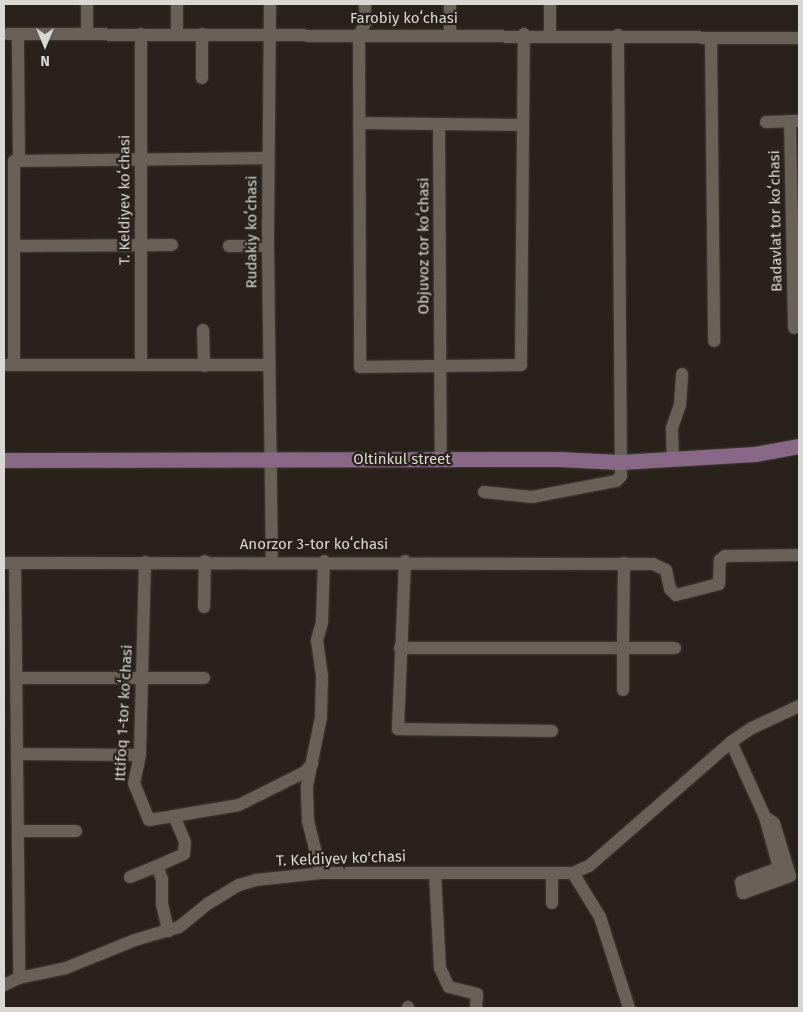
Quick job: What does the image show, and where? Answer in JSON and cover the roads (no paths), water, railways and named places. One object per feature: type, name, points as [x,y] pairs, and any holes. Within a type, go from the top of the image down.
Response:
[{"type":"main road","name":"Oltinkul street","points":[[4,460],[620,462],[755,454],[799,446]]},
{"type":"street","points":[[87,4],[87,34]]},
{"type":"street","points":[[177,4],[177,34]]},
{"type":"street","name":"Rudakiy koʻchasi","points":[[270,4],[268,246],[272,561]]},
{"type":"street","points":[[365,4],[365,23],[358,36],[360,367],[521,365],[524,34]]},
{"type":"street","points":[[450,4],[450,35]]},
{"type":"street","points":[[550,4],[550,35]]},
{"type":"street","name":"Farobiy koʻchasi","points":[[19,161],[13,34],[358,36],[524,34],[799,38]]},
{"type":"street","name":"T. Keldiyev koʻchasi","points":[[141,34],[143,246],[141,365]]},
{"type":"street","points":[[202,34],[202,78]]},
{"type":"street","points":[[484,492],[532,497],[596,486],[616,481],[620,476],[618,35]]},
{"type":"street","points":[[711,38],[714,341]]},
{"type":"street","points":[[766,122],[795,122]]},
{"type":"street","name":"Badavlat tor koʻchasi","points":[[794,328],[795,122]]},
{"type":"street","points":[[359,123],[522,125]]},
{"type":"street","name":"Objuvoz tor koʻchasi","points":[[439,125],[442,460]]},
{"type":"street","points":[[268,158],[14,161],[15,246],[9,365],[270,365]]},
{"type":"street","points":[[15,246],[172,245]]},
{"type":"street","points":[[229,246],[268,246]]},
{"type":"street","points":[[203,330],[204,366]]},
{"type":"street","points":[[673,460],[672,428],[680,405],[682,374]]},
{"type":"street","name":"Anorzor 3-tor koʻchasi","points":[[9,563],[272,561],[624,563],[661,566],[666,570],[670,589],[676,595],[719,584],[720,560],[725,556],[799,556]]},
{"type":"street","points":[[204,607],[205,561]]},
{"type":"street","name":"Ittifoq 1-tor koʻchasi","points":[[145,562],[140,755],[134,783],[149,820],[174,816]]},
{"type":"street","points":[[321,874],[308,821],[307,786],[322,697],[317,640],[322,622],[324,562]]},
{"type":"street","points":[[405,562],[398,729],[552,731]]},
{"type":"street","points":[[9,563],[16,678],[19,978]]},
{"type":"street","points":[[623,690],[624,563]]},
{"type":"street","points":[[400,648],[674,648]]},
{"type":"street","points":[[16,678],[204,678]]},
{"type":"street","points":[[629,1008],[600,917],[574,873],[589,866],[731,742],[752,728],[799,706]]},
{"type":"street","points":[[731,742],[765,817],[780,868],[740,882],[743,892],[790,877],[774,823],[765,817]]},
{"type":"street","points":[[17,754],[140,755]]},
{"type":"street","points":[[130,877],[184,854],[187,849],[174,816],[239,805],[305,772],[312,764]]},
{"type":"street","points":[[18,831],[76,831]]},
{"type":"street","points":[[157,866],[162,879],[162,904],[168,931]]},
{"type":"street","points":[[434,872],[440,968],[449,987],[477,994],[476,1008]]},
{"type":"street","name":"T. Keldiyev ko'chasi","points":[[4,985],[19,978],[66,968],[179,927],[209,902],[239,884],[321,874],[434,872],[574,873]]},
{"type":"street","points":[[552,873],[552,903]]}]
